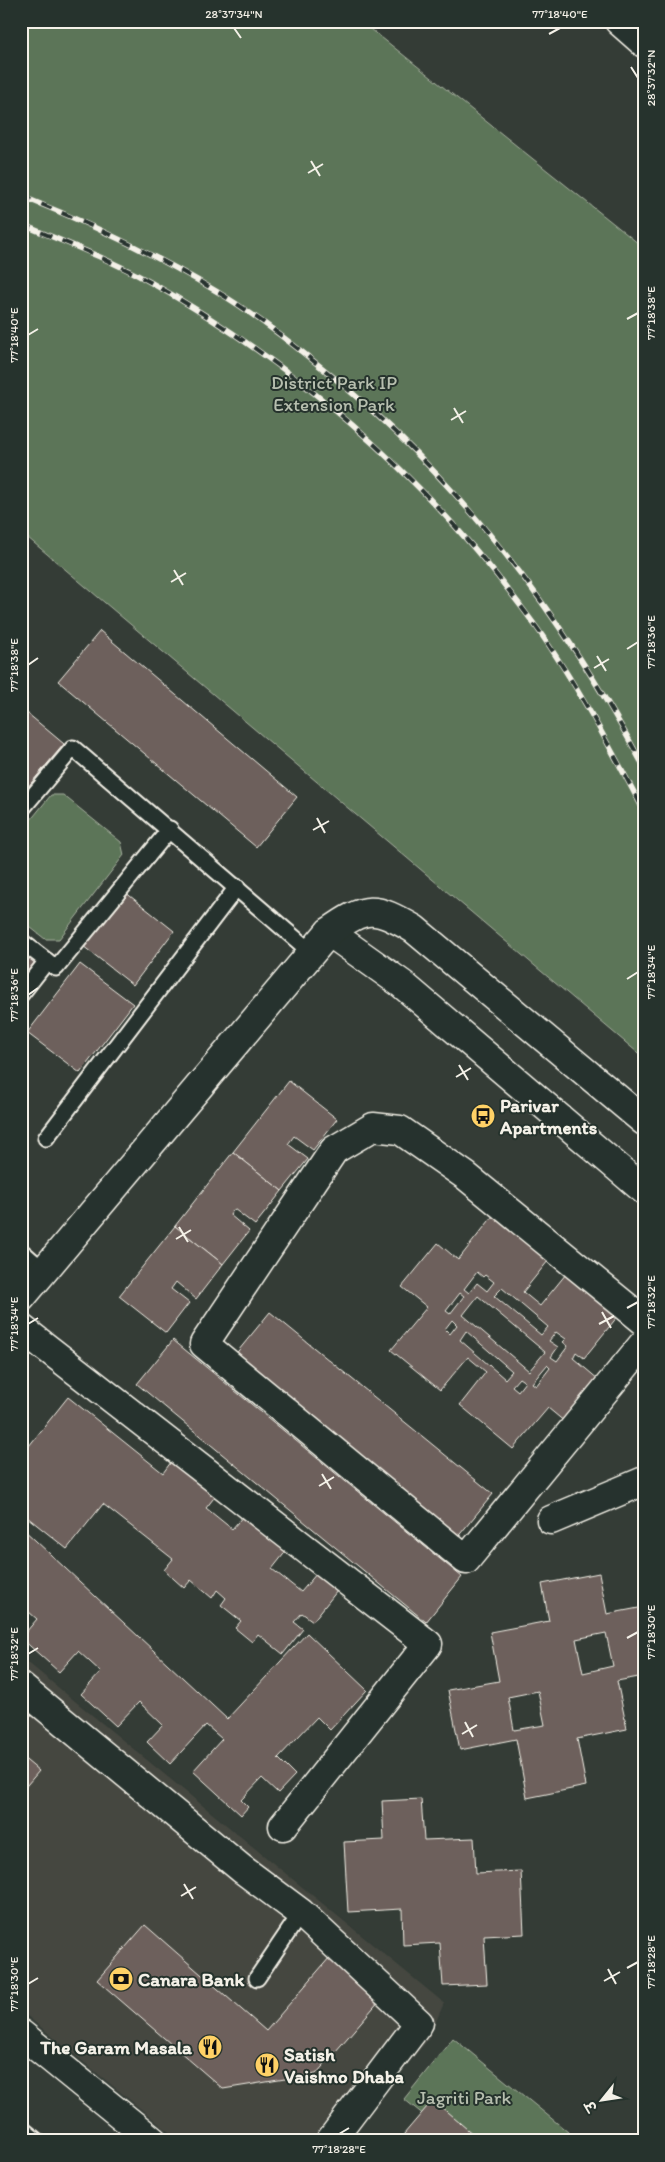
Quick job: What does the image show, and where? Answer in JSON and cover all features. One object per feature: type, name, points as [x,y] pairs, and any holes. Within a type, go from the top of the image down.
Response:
[{"type":"street","points":[[619,21],[644,43]]},
{"type":"street","points":[[21,1298],[329,932],[355,915],[369,910],[386,913],[414,929],[644,1121]]},
{"type":"street","points":[[329,932],[402,984],[644,1190]]},
{"type":"street","points":[[644,1321],[466,1176],[400,1130],[374,1127],[334,1150],[204,1344],[466,1560],[644,1343]]},
{"type":"street","points":[[21,1328],[428,1644],[283,1826]]},
{"type":"street","points":[[551,1520],[644,1482]]},
{"type":"street","points":[[21,1687],[242,1869],[301,1913],[419,2023],[330,2141]]},
{"type":"street","points":[[21,2034],[154,2141]]},
{"type":"lane","points":[[21,810],[73,748],[170,829],[312,953]]},
{"type":"lane","points":[[21,940],[56,968],[170,829]]},
{"type":"lane","points":[[46,1138],[237,887]]},
{"type":"lane","points":[[21,994],[47,961]]},
{"type":"lane","points":[[21,1251],[44,1271]]},
{"type":"lane","points":[[257,1978],[301,1913]]},
{"type":"shaded area","points":[[21,1657],[444,2003],[428,2040],[339,2141],[180,2141],[21,2011]]},
{"type":"green space","name":"District Park IP Extension Park","points":[[21,21],[361,21],[644,248],[644,1058],[21,532]]},
{"type":"green space","points":[[51,795],[63,795],[121,842],[124,855],[59,939],[45,939],[21,920],[21,832]]},
{"type":"green space","name":"Jagriti Park","points":[[453,2038],[579,2141],[456,2141],[404,2099]]},
{"type":"building","points":[[100,631],[297,797],[256,847],[58,681]]},
{"type":"building","points":[[21,708],[64,744],[21,795]]},
{"type":"building","points":[[125,892],[174,931],[133,985],[83,946]]},
{"type":"building","points":[[21,951],[36,962],[21,981]]},
{"type":"building","points":[[80,964],[133,1004],[80,1073],[27,1033]]},
{"type":"building","points":[[289,1081],[337,1119],[313,1150],[294,1136],[288,1144],[308,1159],[282,1191],[233,1152]]},
{"type":"building","points":[[233,1152],[282,1191],[255,1225],[234,1209],[230,1215],[249,1231],[223,1264],[175,1226]]},
{"type":"building","points":[[493,1216],[548,1261],[523,1292],[540,1306],[566,1274],[618,1316],[584,1358],[576,1352],[573,1358],[605,1385],[571,1427],[548,1408],[513,1449],[460,1405],[486,1372],[468,1357],[440,1390],[391,1350],[427,1307],[402,1287],[438,1243],[458,1260]],"holes":[[[477,1272],[494,1282],[487,1291],[477,1283],[469,1293],[464,1289]],[[502,1288],[548,1327],[541,1335],[494,1296]],[[460,1293],[464,1296],[450,1314],[446,1311]],[[478,1296],[545,1352],[529,1371],[463,1315]],[[452,1320],[457,1325],[450,1334],[445,1329]],[[466,1331],[512,1371],[505,1379],[460,1340]],[[556,1332],[566,1339],[563,1342],[568,1346],[557,1361],[551,1357],[558,1347],[549,1341]],[[547,1365],[550,1368],[536,1386],[532,1383]],[[519,1378],[525,1382],[518,1391],[512,1386]]]},
{"type":"building","points":[[175,1226],[223,1264],[196,1299],[176,1282],[171,1289],[189,1303],[166,1333],[119,1296]]},
{"type":"building","points":[[270,1312],[493,1494],[456,1539],[234,1356]]},
{"type":"building","points":[[173,1340],[462,1577],[426,1622],[137,1384]]},
{"type":"building","points":[[68,1397],[163,1473],[174,1458],[217,1494],[206,1508],[232,1529],[244,1515],[287,1550],[272,1569],[301,1592],[317,1573],[337,1591],[313,1621],[302,1613],[294,1622],[303,1629],[283,1654],[258,1634],[252,1642],[235,1628],[241,1621],[221,1605],[226,1598],[217,1590],[212,1598],[191,1580],[184,1588],[164,1570],[173,1559],[103,1504],[67,1549],[27,1517],[21,1522],[21,1456]]},
{"type":"building","points":[[21,1527],[227,1719],[307,1633],[367,1690],[330,1730],[317,1717],[278,1758],[295,1775],[278,1793],[262,1778],[241,1800],[248,1807],[241,1815],[193,1771],[222,1739],[206,1725],[170,1764],[147,1742],[163,1725],[139,1702],[116,1726],[81,1694],[101,1672],[78,1651],[59,1672],[21,1638],[37,1619],[21,1605]]},
{"type":"building","points":[[599,1573],[607,1614],[644,1607],[644,1676],[617,1681],[627,1729],[577,1739],[586,1786],[527,1798],[516,1739],[460,1750],[448,1690],[499,1681],[490,1632],[549,1621],[542,1584]],"holes":[[[606,1633],[613,1666],[583,1673],[576,1639]],[[538,1691],[545,1725],[514,1730],[508,1697]]]},
{"type":"building","points":[[21,1756],[39,1771],[21,1792]]},
{"type":"building","points":[[421,1799],[424,1840],[474,1838],[476,1873],[521,1871],[524,1934],[484,1936],[487,1984],[443,1986],[440,1943],[403,1945],[402,1909],[348,1912],[344,1842],[384,1840],[382,1801]]},
{"type":"building","points":[[145,1925],[266,2031],[330,1957],[380,2000],[316,2074],[223,2089],[97,1980]]},
{"type":"building","points":[[433,2100],[481,2141],[398,2141]]},
{"type":"railway","points":[[21,196],[121,240],[169,264],[216,291],[277,332],[362,402],[411,448],[456,495],[499,546],[539,598],[576,653],[644,767]]},
{"type":"railway","points":[[21,224],[119,266],[207,316],[313,392],[363,434],[410,478],[497,575],[537,628],[580,695],[644,811]]},
{"type":"place","name":"Parivar Apartments","points":[[483,1116]]},
{"type":"place","name":"Canara Bank","points":[[121,1979]]},
{"type":"place","name":"The Garam Masala","points":[[210,2047]]},
{"type":"place","name":"Satish Vaishno Dhaba","points":[[267,2065]]}]
